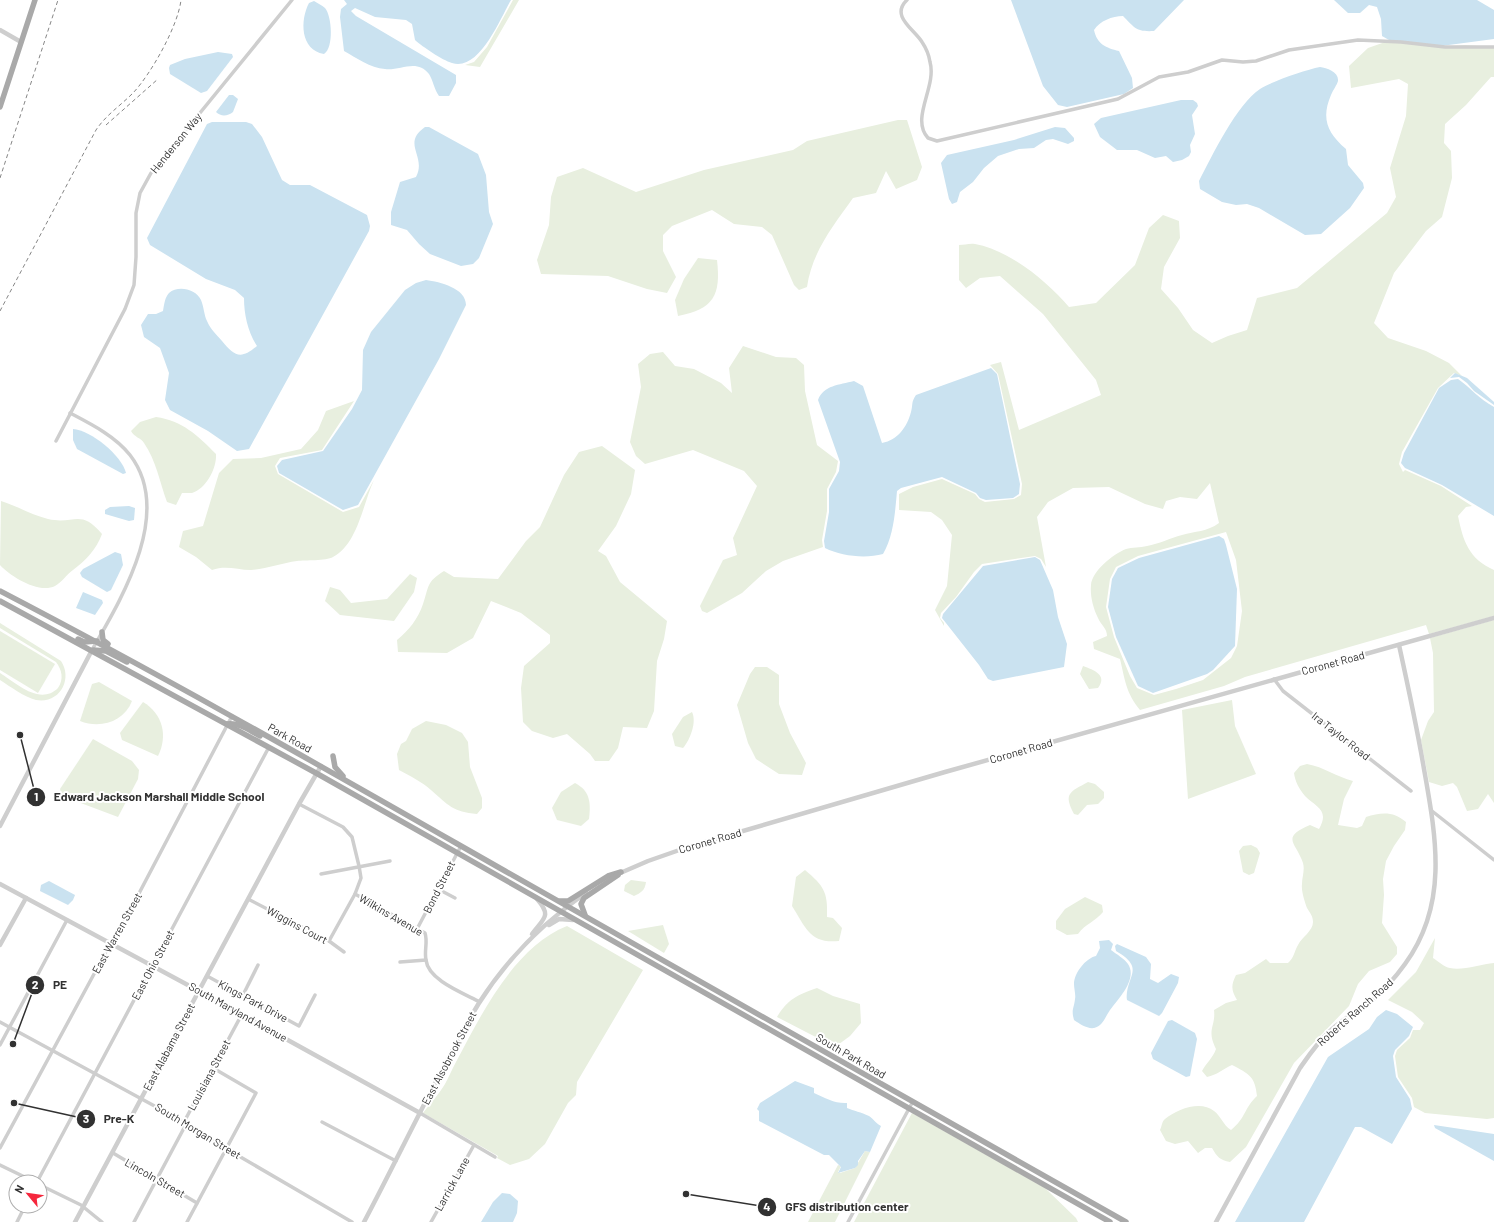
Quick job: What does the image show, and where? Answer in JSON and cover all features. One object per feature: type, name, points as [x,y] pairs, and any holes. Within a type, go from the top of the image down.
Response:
[{"type":"main road","points":[[0,107],[35,0]]},
{"type":"main road","name":"Park Road","points":[[0,591],[97,641],[567,906]]},
{"type":"main road","name":"Park Road","points":[[0,601],[316,773],[560,911]]},
{"type":"main road","points":[[34,619],[41,620],[84,642],[97,641]]},
{"type":"main road","points":[[102,632],[103,640],[150,671]]},
{"type":"main road","points":[[92,650],[106,651],[134,666],[150,671]]},
{"type":"main road","points":[[227,724],[233,723],[275,745],[286,747]]},
{"type":"main road","points":[[334,756],[335,767],[349,782]]},
{"type":"main road","points":[[316,773],[327,774],[364,794],[373,796]]},
{"type":"main road","points":[[457,853],[463,851],[501,871],[510,874]]},
{"type":"main road","points":[[557,900],[568,901],[608,876],[623,872]]},
{"type":"main road","points":[[586,917],[581,908],[584,898],[623,872]]},
{"type":"main road","points":[[499,876],[551,903],[558,906],[567,906]]},
{"type":"main road","name":"South Park Road","points":[[567,906],[1053,1182],[1112,1220]]},
{"type":"main road","points":[[560,911],[576,915],[615,936],[625,939]]},
{"type":"main road","name":"South Park Road","points":[[560,911],[1056,1192],[1112,1220],[1126,1222]]},
{"type":"main road","points":[[883,1095],[899,1101],[912,1103]]},
{"type":"main road","points":[[909,1109],[917,1110],[958,1132],[974,1137]]},
{"type":"main road","points":[[968,1142],[972,1142],[1042,1181],[1053,1182]]},
{"type":"street","name":"Henderson Way","points":[[56,441],[125,309],[134,286],[136,257],[136,213],[140,193],[151,173],[292,0]]},
{"type":"street","points":[[907,0],[902,4],[900,11],[902,17],[922,41],[932,67],[931,86],[921,121],[922,128],[928,138],[937,141],[1118,99],[1159,77],[1188,72],[1222,60],[1244,62],[1282,52],[1358,40],[1388,41],[1445,47],[1494,47]]},
{"type":"street","points":[[0,30],[21,42]]},
{"type":"street","points":[[0,826],[102,632],[135,564],[148,514],[148,500],[139,470],[130,455],[113,439],[70,414]]},
{"type":"street","name":"Coronet Road","points":[[560,911],[623,872],[688,847],[1274,679],[1494,618]]},
{"type":"street","name":"Roberts Ranch Road","points":[[1216,1222],[1300,1068],[1329,1031],[1370,1002],[1389,984],[1406,963],[1425,928],[1433,902],[1437,876],[1436,843],[1432,812],[1399,645]]},
{"type":"street","name":"Ira Taylor Road","points":[[1274,679],[1283,691],[1411,791]]},
{"type":"street","name":"East Warren Street","points":[[0,1148],[110,943],[124,922],[232,716]]},
{"type":"street","name":"East Ohio Street","points":[[40,1174],[269,747]]},
{"type":"street","name":"East Alabama Street","points":[[75,1222],[299,804],[321,766]]},
{"type":"street","points":[[299,804],[343,827],[352,837],[359,866],[361,878],[355,894],[329,941]]},
{"type":"street","points":[[1432,812],[1494,860]]},
{"type":"street","name":"Bond Street","points":[[417,929],[461,846]]},
{"type":"street","points":[[321,874],[390,861]]},
{"type":"street","name":"South Maryland Avenue","points":[[0,884],[242,1014],[420,1113],[474,1145]]},
{"type":"street","points":[[438,889],[455,898]]},
{"type":"street","name":"Wilkins Avenue","points":[[355,894],[425,932],[427,940],[426,960],[432,976],[480,1002]]},
{"type":"street","points":[[0,946],[26,898]]},
{"type":"street","points":[[527,942],[544,920],[546,915],[543,906],[536,898]]},
{"type":"street","name":"Wiggins Court","points":[[248,899],[329,941],[344,952]]},
{"type":"street","name":"East Alsobrook Street","points":[[364,1222],[420,1113],[480,1002],[499,974],[527,942],[560,911]]},
{"type":"street","points":[[527,942],[559,919],[576,921]]},
{"type":"street","points":[[0,1045],[67,920]]},
{"type":"street","points":[[400,962],[426,960]]},
{"type":"street","points":[[242,997],[258,965]]},
{"type":"street","name":"Kings Park Drive","points":[[207,976],[242,997],[298,1026],[315,995]]},
{"type":"street","name":"Louisiana Street","points":[[134,1222],[184,1128],[184,1122],[242,1014]]},
{"type":"street","name":"South Morgan Street","points":[[0,1022],[142,1098],[352,1222]]},
{"type":"street","points":[[187,1222],[256,1093],[213,1068]]},
{"type":"street","points":[[848,1222],[912,1103]]},
{"type":"street","points":[[322,1122],[396,1161]]},
{"type":"street","points":[[474,1145],[495,1157]]},
{"type":"street","name":"Larrick Lane","points":[[431,1222],[474,1145]]},
{"type":"street","name":"Lincoln Street","points":[[112,1153],[197,1203]]},
{"type":"street","points":[[0,1165],[19,1174]]},
{"type":"street","points":[[48,1189],[81,1205],[82,1209],[102,1222]]},
{"type":"green space","points":[[513,0],[519,0],[480,67],[465,65],[474,62],[487,47]]},
{"type":"green space","points":[[1388,41],[1441,47],[1465,45],[1494,47],[1494,77],[1491,77],[1466,105],[1445,124],[1444,143],[1451,151],[1452,178],[1442,217],[1426,231],[1394,273],[1374,323],[1388,338],[1426,351],[1449,363],[1462,376],[1454,373],[1438,388],[1402,452],[1399,464],[1403,472],[1405,470],[1441,486],[1472,506],[1466,507],[1458,516],[1462,533],[1468,548],[1485,566],[1494,570],[1494,616],[1429,634],[1426,625],[1245,677],[1224,686],[1140,710],[1129,692],[1120,659],[1094,649],[1093,642],[1107,636],[1106,631],[1093,606],[1091,593],[1092,580],[1099,569],[1109,559],[1121,551],[1156,544],[1178,536],[1205,530],[1219,523],[1210,483],[1197,499],[1180,497],[1166,501],[1163,509],[1145,504],[1109,487],[1073,488],[1048,502],[1037,517],[1046,567],[1041,559],[1035,556],[982,564],[974,572],[956,597],[941,613],[940,618],[944,623],[944,626],[935,610],[947,586],[952,535],[942,520],[931,512],[899,510],[899,494],[913,487],[942,479],[975,494],[979,499],[985,502],[1014,499],[1021,495],[1022,484],[998,374],[990,365],[1001,362],[1019,430],[1101,395],[1096,380],[1043,314],[1000,276],[980,278],[966,288],[959,280],[959,245],[973,244],[988,247],[1014,260],[1039,277],[1069,307],[1096,303],[1135,265],[1149,228],[1163,215],[1179,221],[1180,238],[1164,267],[1161,289],[1178,308],[1193,330],[1212,343],[1247,330],[1257,298],[1297,288],[1387,213],[1396,197],[1390,168],[1406,116],[1408,84],[1399,79],[1351,88],[1349,66],[1368,48]],"holes":[[[1226,532],[1236,560],[1242,611],[1237,646],[1231,658],[1203,680],[1176,689],[1154,695],[1137,688],[1130,676],[1114,637],[1106,607],[1110,579],[1116,567],[1138,556]]]},
{"type":"green space","points":[[898,120],[907,120],[922,167],[917,180],[896,189],[886,171],[876,193],[853,198],[831,229],[818,251],[813,262],[807,287],[799,290],[794,285],[772,235],[762,227],[734,224],[712,210],[672,226],[663,235],[663,251],[676,277],[667,293],[647,289],[608,276],[541,274],[537,260],[549,225],[551,197],[557,177],[583,168],[636,192],[704,170],[793,150],[807,141]]},
{"type":"green space","points":[[698,258],[717,260],[718,283],[716,291],[707,304],[700,309],[678,316],[675,300],[684,279]]},
{"type":"green space","points":[[743,346],[776,357],[796,358],[804,365],[805,391],[817,445],[838,461],[836,472],[827,489],[827,511],[822,540],[823,547],[783,561],[766,571],[742,593],[707,613],[702,611],[700,606],[723,560],[737,555],[733,538],[757,486],[744,471],[693,450],[645,464],[636,456],[630,442],[641,387],[638,364],[650,354],[663,352],[675,366],[694,369],[721,383],[732,393],[729,368]]},
{"type":"green space","points":[[354,401],[322,450],[280,458],[275,466],[278,474],[343,512],[359,507],[374,480],[354,533],[341,551],[333,557],[321,560],[297,561],[251,570],[227,568],[212,570],[196,557],[179,547],[183,531],[203,526],[219,473],[233,459],[261,458],[301,449],[318,430],[326,411]]},
{"type":"green space","points":[[156,417],[182,425],[196,435],[216,454],[213,471],[206,483],[197,491],[192,493],[182,493],[176,505],[167,502],[155,464],[148,450],[143,441],[131,431],[140,422]]},
{"type":"green space","points":[[602,446],[635,470],[631,494],[616,526],[598,551],[606,556],[620,582],[667,621],[664,639],[657,661],[654,711],[647,728],[623,727],[618,748],[609,761],[595,761],[590,754],[567,734],[553,738],[532,731],[523,722],[521,688],[524,666],[550,643],[550,635],[521,613],[491,601],[473,638],[447,653],[398,652],[397,640],[416,619],[431,582],[444,571],[454,577],[498,579],[526,541],[540,527],[564,475],[579,452]]},
{"type":"green space","points":[[1,501],[48,519],[82,519],[94,526],[102,534],[97,545],[90,554],[57,585],[48,588],[33,586],[18,579],[0,565]]},
{"type":"green space","points":[[410,574],[417,578],[414,592],[394,621],[340,615],[325,601],[330,587],[340,590],[351,603],[387,599]]},
{"type":"green space","points":[[1494,620],[1494,803],[1488,794],[1478,809],[1467,811],[1457,787],[1453,783],[1442,786],[1429,782],[1421,740],[1428,721],[1434,712],[1433,653],[1430,638]]},
{"type":"green space","points":[[0,623],[61,661],[66,675],[65,682],[58,694],[52,698],[44,700],[31,699],[0,680],[0,673],[28,691],[44,695],[51,693],[58,688],[62,678],[60,668],[56,662],[0,628]]},
{"type":"green space","points":[[0,631],[55,664],[38,693],[0,670]]},
{"type":"green space","points":[[1083,666],[1095,671],[1101,676],[1101,683],[1098,688],[1089,689],[1080,674]]},
{"type":"green space","points":[[755,667],[767,667],[779,675],[779,704],[790,733],[806,763],[802,775],[779,774],[756,759],[748,743],[737,705],[750,674]]},
{"type":"green space","points":[[99,682],[132,701],[123,714],[110,722],[95,724],[80,721],[92,684]]},
{"type":"green space","points":[[1232,700],[1235,726],[1256,774],[1188,799],[1182,710]]},
{"type":"green space","points":[[143,702],[155,713],[162,726],[163,741],[158,756],[122,740],[120,733]]},
{"type":"green space","points":[[692,712],[694,721],[688,740],[683,748],[675,746],[672,734],[683,717]]},
{"type":"green space","points":[[426,721],[446,725],[462,733],[468,742],[470,767],[482,798],[482,808],[477,814],[462,812],[451,807],[424,784],[399,770],[397,754],[401,744],[406,741],[412,729]]},
{"type":"green space","points":[[93,739],[132,761],[139,770],[138,779],[118,817],[62,796],[60,789]]},
{"type":"green space","points":[[1307,764],[1319,767],[1353,781],[1344,799],[1338,825],[1357,828],[1362,826],[1366,817],[1382,813],[1392,814],[1406,822],[1405,830],[1386,861],[1383,879],[1384,895],[1382,923],[1397,947],[1397,954],[1390,962],[1369,971],[1358,984],[1349,1006],[1294,1063],[1246,1147],[1230,1162],[1219,1158],[1212,1148],[1205,1148],[1198,1153],[1188,1141],[1175,1144],[1166,1141],[1160,1130],[1163,1121],[1170,1115],[1189,1107],[1203,1106],[1214,1111],[1231,1130],[1240,1121],[1257,1096],[1255,1084],[1250,1076],[1232,1065],[1207,1077],[1202,1071],[1216,1049],[1212,1037],[1214,1010],[1226,1003],[1237,1000],[1232,988],[1236,975],[1245,973],[1266,959],[1270,963],[1288,963],[1293,957],[1300,942],[1313,925],[1302,890],[1303,863],[1293,841],[1295,833],[1310,825],[1319,829],[1322,823],[1322,813],[1317,806],[1305,796],[1295,779],[1294,773],[1300,766]]},
{"type":"green space","points":[[1088,782],[1095,784],[1104,792],[1104,798],[1098,804],[1087,805],[1078,815],[1074,814],[1069,802],[1070,794]]},
{"type":"green space","points":[[575,783],[587,793],[590,807],[589,819],[581,826],[557,820],[552,808],[561,792]]},
{"type":"green space","points":[[1251,845],[1257,848],[1260,853],[1254,873],[1249,875],[1243,872],[1239,851],[1243,846]]},
{"type":"green space","points":[[805,870],[821,885],[824,890],[827,901],[827,917],[833,918],[842,928],[839,941],[821,940],[815,937],[805,928],[792,906],[796,877]]},
{"type":"green space","points":[[631,880],[646,882],[642,891],[634,896],[624,891],[625,885]]},
{"type":"green space","points":[[1085,897],[1102,905],[1103,912],[1078,934],[1067,935],[1056,929],[1056,921],[1065,909]]},
{"type":"green space","points":[[663,925],[669,944],[664,953],[628,931]]},
{"type":"green space","points":[[567,926],[643,970],[577,1082],[576,1095],[568,1103],[545,1144],[529,1159],[510,1165],[497,1158],[498,1156],[423,1113],[445,1084],[476,1024],[501,984],[515,966],[531,950],[548,936]]},
{"type":"green space","points":[[1435,938],[1433,958],[1443,965],[1460,969],[1494,963],[1494,1118],[1487,1119],[1425,1113],[1414,1107],[1412,1098],[1398,1077],[1395,1056],[1397,1050],[1410,1038],[1413,1030],[1420,1030],[1424,1023],[1412,1012],[1388,1000],[1416,972]]},
{"type":"green space","points":[[817,988],[833,996],[860,1004],[861,1023],[850,1036],[835,1047],[777,1017],[785,1006],[794,998]]},
{"type":"green space","points":[[912,1113],[1045,1188],[1076,1218],[1078,1222],[854,1222]]},
{"type":"green space","points":[[865,1151],[870,1152],[835,1222],[808,1222],[838,1165],[841,1166],[838,1172],[840,1173],[855,1168]]},
{"type":"water","points":[[344,0],[511,0],[488,42],[471,60],[462,64],[452,63],[418,43],[415,40],[412,24],[406,20],[375,17],[355,8],[351,11],[356,16],[456,75],[456,83],[449,96],[439,96],[432,79],[424,69],[414,66],[391,69],[374,67],[344,51],[340,17],[341,9],[347,4]]},
{"type":"water","points":[[1011,0],[1184,0],[1154,31],[1139,30],[1130,24],[1123,16],[1111,18],[1100,24],[1094,30],[1097,39],[1106,47],[1119,51],[1132,78],[1133,88],[1124,94],[1067,107],[1058,105],[1043,86]]},
{"type":"water","points":[[1334,0],[1477,0],[1494,10],[1494,39],[1441,46],[1389,40],[1382,36],[1381,19],[1377,7],[1369,5],[1360,13],[1348,13]]},
{"type":"water","points":[[314,1],[325,8],[329,18],[331,39],[327,51],[324,54],[310,47],[306,41],[304,33],[303,26],[306,10],[309,3]]},
{"type":"water","points":[[218,52],[232,54],[233,57],[207,91],[201,93],[170,74],[170,65],[185,59]]},
{"type":"water","points":[[1320,67],[1326,68],[1337,75],[1338,81],[1328,103],[1326,118],[1330,131],[1339,143],[1346,149],[1348,165],[1363,183],[1364,188],[1350,208],[1321,234],[1305,235],[1259,208],[1247,204],[1236,205],[1222,202],[1200,189],[1199,181],[1218,145],[1234,118],[1251,96],[1260,89],[1273,83],[1298,73]]},
{"type":"water","points":[[229,95],[233,95],[238,99],[233,112],[224,115],[218,114],[216,112]]},
{"type":"water","points":[[1181,100],[1193,100],[1198,106],[1192,115],[1195,134],[1190,145],[1191,152],[1189,156],[1182,160],[1173,162],[1166,156],[1155,158],[1137,150],[1117,150],[1100,137],[1094,124],[1101,118]]},
{"type":"water","points":[[212,122],[246,122],[252,124],[262,137],[282,180],[290,185],[310,185],[367,215],[370,226],[369,231],[249,449],[237,451],[208,431],[170,410],[165,400],[169,373],[160,348],[144,337],[141,325],[148,314],[156,314],[163,311],[169,293],[177,289],[186,289],[199,296],[209,324],[230,350],[234,353],[242,355],[257,346],[247,323],[244,298],[235,290],[206,279],[150,245],[147,238],[207,124]]},
{"type":"water","points":[[425,127],[429,127],[478,154],[486,175],[489,212],[493,224],[479,258],[473,264],[461,266],[430,254],[407,230],[391,225],[391,212],[400,182],[416,177],[419,170],[415,139],[418,133]]},
{"type":"water","points":[[1055,127],[1065,128],[1074,138],[1074,141],[1068,144],[1053,139],[1046,140],[1034,148],[1019,149],[998,156],[984,168],[973,182],[960,192],[957,202],[952,204],[949,199],[941,163],[947,155],[1014,140]]},
{"type":"water","points":[[426,280],[445,284],[457,290],[465,299],[466,305],[439,359],[358,505],[343,510],[279,473],[277,466],[282,460],[323,451],[352,409],[362,390],[363,350],[371,332],[405,290],[416,283]]},
{"type":"water","points":[[991,368],[997,374],[1020,484],[1019,494],[1013,498],[986,500],[980,498],[976,493],[942,477],[901,488],[897,491],[892,531],[883,554],[876,556],[853,556],[831,551],[825,548],[824,541],[829,512],[829,489],[839,471],[840,462],[818,400],[824,391],[833,386],[854,381],[863,386],[882,443],[893,439],[904,428],[912,410],[914,397],[916,395]]},
{"type":"water","points":[[1455,373],[1467,378],[1494,402],[1494,405],[1474,391],[1459,377],[1450,378]]},
{"type":"water","points":[[1458,379],[1484,401],[1494,407],[1494,516],[1442,485],[1405,468],[1401,463],[1404,453],[1439,388],[1451,380]]},
{"type":"water","points":[[73,429],[80,430],[88,434],[105,445],[119,459],[126,473],[123,474],[77,449],[73,440]]},
{"type":"water","points":[[129,506],[135,508],[134,520],[129,521],[105,514],[105,510],[110,507]]},
{"type":"water","points":[[1219,536],[1224,539],[1237,589],[1235,646],[1213,670],[1207,674],[1153,693],[1138,686],[1116,637],[1108,607],[1112,579],[1118,568],[1139,558]]},
{"type":"water","points":[[115,552],[121,554],[123,565],[111,590],[107,592],[82,577],[80,573],[83,569]]},
{"type":"water","points":[[1035,557],[1040,560],[1053,590],[1058,617],[1067,644],[1064,667],[993,681],[988,679],[979,665],[942,618],[943,614],[983,566]]},
{"type":"water","points":[[83,592],[102,600],[103,603],[95,615],[76,608]]},
{"type":"water","points":[[49,881],[75,895],[73,900],[68,905],[40,891],[41,885]]},
{"type":"water","points":[[1109,940],[1113,944],[1111,950],[1127,962],[1131,976],[1122,995],[1102,1023],[1097,1027],[1089,1028],[1074,1020],[1073,1016],[1075,997],[1074,984],[1076,975],[1088,960],[1096,956],[1100,948],[1099,941]]},
{"type":"water","points":[[1117,944],[1146,957],[1151,964],[1150,979],[1158,983],[1171,974],[1179,977],[1178,983],[1159,1016],[1127,1000],[1127,992],[1133,968],[1131,963],[1125,957],[1116,951],[1115,946]]},
{"type":"water","points":[[1386,1010],[1397,1014],[1413,1027],[1409,1036],[1395,1050],[1393,1056],[1396,1077],[1410,1099],[1412,1109],[1392,1144],[1361,1127],[1355,1127],[1304,1222],[1235,1222],[1328,1057],[1369,1029],[1377,1017]]},
{"type":"water","points":[[1172,1020],[1195,1033],[1197,1039],[1190,1076],[1186,1077],[1153,1059],[1151,1053],[1168,1021]]},
{"type":"water","points":[[795,1081],[814,1088],[814,1093],[826,1099],[839,1103],[847,1103],[847,1108],[869,1116],[881,1126],[870,1152],[865,1151],[855,1168],[838,1173],[841,1167],[829,1155],[824,1155],[759,1121],[759,1111],[757,1109],[760,1103]]},
{"type":"water","points":[[1434,1125],[1494,1134],[1494,1161],[1435,1128]]},
{"type":"water","points":[[502,1193],[510,1194],[518,1201],[517,1213],[513,1222],[481,1222],[493,1202]]},
{"type":"railway","points":[[0,178],[58,0]]},
{"type":"railway","points":[[0,311],[96,130],[140,85],[163,49],[175,23],[181,0]]},
{"type":"railway","points":[[106,125],[158,79]]},
{"type":"place","name":"Edward Jackson Marshall Middle School","points":[[20,735]]},
{"type":"place","name":"PE","points":[[13,1044]]},
{"type":"place","name":"Pre-K","points":[[14,1103]]},
{"type":"place","name":"GFS distribution center","points":[[686,1194]]}]
